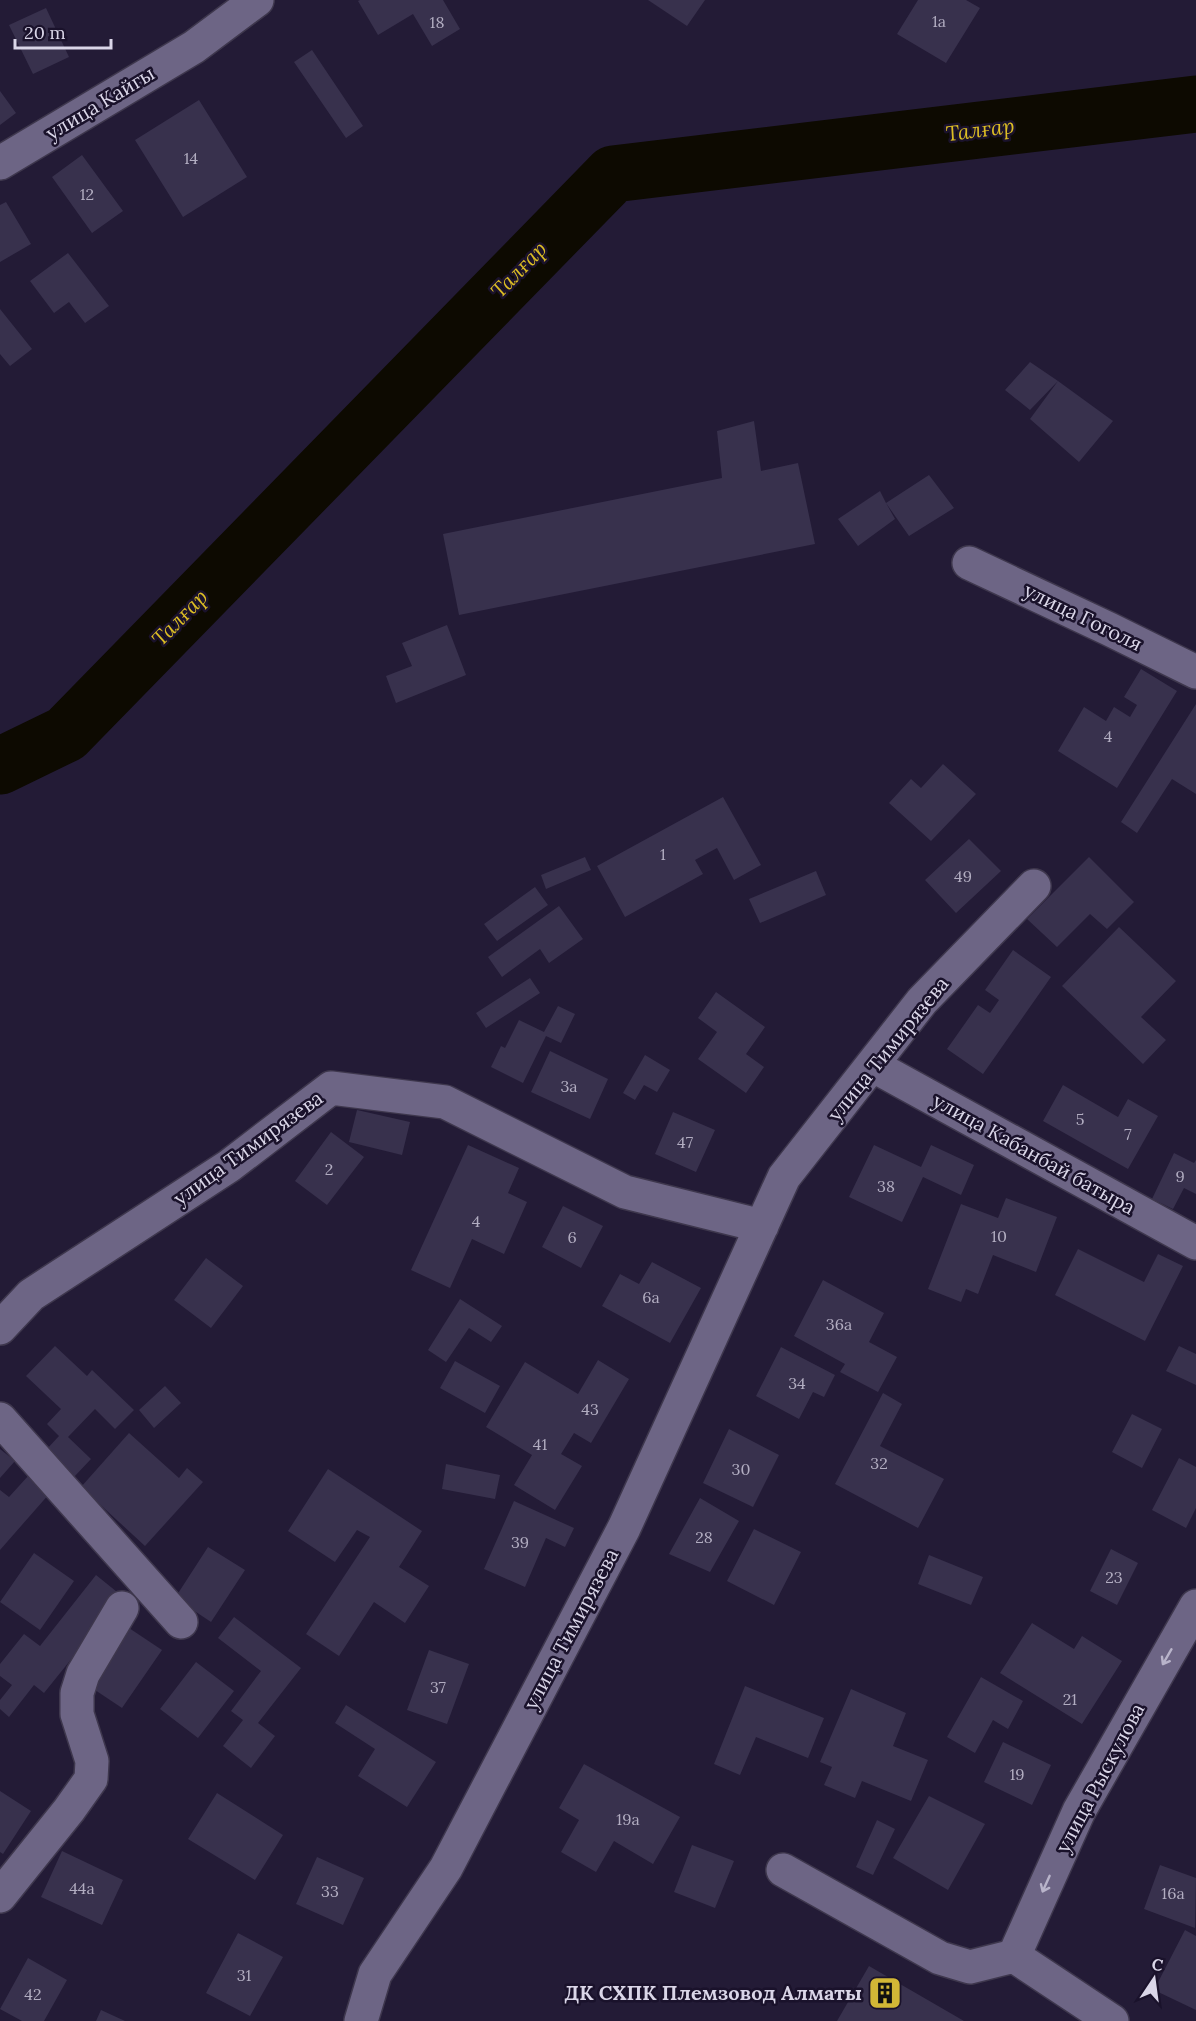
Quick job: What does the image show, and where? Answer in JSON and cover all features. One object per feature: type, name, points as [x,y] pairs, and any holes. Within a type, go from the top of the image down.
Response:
[{"type":"street","name":"улица Кайгы","points":[[0,163],[194,47],[257,0]]},
{"type":"street","name":"улица Гоголя","points":[[969,563],[1196,672]]},
{"type":"street","name":"улица Тимирязева","points":[[360,2021],[375,1974],[446,1868],[624,1528],[784,1177],[922,1001],[1034,886]]},
{"type":"street","name":"улица Кабанбай батыра","points":[[872,1065],[1196,1243]]},
{"type":"street","name":"улица Тимирязева","points":[[0,1328],[31,1295],[229,1166],[331,1088],[445,1102],[625,1192],[762,1226]]},
{"type":"street","points":[[0,1419],[181,1622]]},
{"type":"street","name":"улица Рыскулова","points":[[1014,1956],[1079,1810],[1196,1606]]},
{"type":"street","points":[[0,1896],[91,1779],[92,1761],[77,1714],[77,1694],[83,1674],[123,1608]]},
{"type":"street","points":[[783,1870],[940,1958],[970,1967],[1014,1956],[1112,2021]]},
{"type":"building","points":[[443,0],[460,29],[432,46],[413,14],[378,35],[358,1]]},
{"type":"building","points":[[648,0],[705,0],[687,26]]},
{"type":"building","points":[[918,0],[966,0],[980,8],[946,63],[897,34]]},
{"type":"building","points":[[46,8],[69,57],[33,74],[9,25]]},
{"type":"building","points":[[312,50],[363,126],[346,138],[294,62]]},
{"type":"building","points":[[0,91],[16,113],[0,125]]},
{"type":"building","points":[[199,100],[247,177],[183,217],[135,140]]},
{"type":"building","points":[[82,155],[123,211],[92,233],[52,177]]},
{"type":"building","points":[[6,202],[31,244],[0,262],[0,205]]},
{"type":"building","points":[[68,253],[109,306],[85,323],[69,302],[54,313],[30,281]]},
{"type":"building","points":[[0,309],[32,349],[10,366],[0,354]]},
{"type":"building","points":[[1030,362],[1058,381],[1030,410],[1005,390]]},
{"type":"building","points":[[1058,381],[1113,421],[1079,462],[1030,419]]},
{"type":"building","points":[[754,421],[761,471],[798,463],[815,544],[459,615],[443,534],[722,478],[717,431]]},
{"type":"building","points":[[929,475],[954,508],[909,536],[886,503]]},
{"type":"building","points":[[880,491],[895,519],[858,546],[838,519]]},
{"type":"building","points":[[447,625],[466,675],[396,703],[386,676],[412,666],[402,643]]},
{"type":"building","points":[[1141,669],[1177,691],[1117,788],[1058,751],[1084,707],[1106,721],[1114,707],[1130,717],[1137,705],[1124,697]]},
{"type":"building","points":[[1196,704],[1196,794],[1172,779],[1137,833],[1121,822]]},
{"type":"building","points":[[943,764],[976,794],[931,841],[889,803],[911,779],[921,788]]},
{"type":"building","points":[[723,797],[761,865],[734,880],[717,848],[695,860],[703,874],[625,917],[597,866]]},
{"type":"building","points":[[969,839],[1001,871],[956,913],[925,880]]},
{"type":"building","points":[[585,857],[591,870],[546,889],[541,875]]},
{"type":"building","points":[[1089,857],[1134,902],[1107,929],[1090,914],[1057,947],[1027,919]]},
{"type":"building","points":[[816,871],[826,895],[760,923],[749,899]]},
{"type":"building","points":[[535,887],[548,905],[497,941],[484,924]]},
{"type":"building","points":[[559,906],[583,939],[549,963],[540,949],[502,977],[488,957]]},
{"type":"building","points":[[1119,927],[1176,981],[1141,1017],[1166,1040],[1143,1064],[1062,986]]},
{"type":"building","points":[[1013,950],[1051,977],[983,1074],[947,1049],[978,1005],[990,1013],[999,1000],[985,990]]},
{"type":"building","points":[[530,978],[540,993],[486,1028],[476,1013]]},
{"type":"building","points":[[716,992],[765,1027],[746,1054],[764,1067],[746,1093],[698,1059],[717,1032],[698,1018]]},
{"type":"building","points":[[558,1006],[575,1014],[561,1043],[546,1036],[523,1083],[491,1067],[501,1046],[505,1048],[519,1020],[544,1032]]},
{"type":"building","points":[[550,1051],[608,1079],[590,1119],[531,1092]]},
{"type":"building","points":[[645,1055],[670,1070],[657,1092],[644,1085],[635,1100],[623,1093]]},
{"type":"building","points":[[1063,1085],[1118,1117],[1128,1099],[1158,1116],[1128,1169],[1043,1121]]},
{"type":"building","points":[[357,1110],[410,1122],[402,1155],[349,1142]]},
{"type":"building","points":[[673,1112],[715,1130],[696,1172],[655,1154]]},
{"type":"building","points":[[331,1132],[364,1157],[327,1205],[295,1181]]},
{"type":"building","points":[[468,1145],[519,1168],[508,1193],[527,1202],[504,1254],[472,1239],[450,1288],[411,1270]]},
{"type":"building","points":[[874,1145],[921,1167],[931,1145],[974,1165],[961,1195],[923,1177],[902,1222],[849,1197]]},
{"type":"building","points":[[1174,1153],[1194,1163],[1196,1160],[1196,1194],[1184,1188],[1173,1209],[1152,1199]]},
{"type":"building","points":[[1006,1198],[1057,1217],[1036,1272],[993,1255],[978,1294],[966,1289],[961,1302],[928,1289],[961,1204],[998,1218]]},
{"type":"building","points":[[563,1206],[603,1226],[581,1268],[542,1247]]},
{"type":"building","points":[[1078,1249],[1144,1282],[1158,1254],[1183,1266],[1145,1341],[1055,1295]]},
{"type":"building","points":[[206,1258],[243,1286],[211,1328],[174,1300]]},
{"type":"building","points":[[652,1262],[701,1288],[670,1343],[602,1306],[620,1274],[639,1284]]},
{"type":"building","points":[[823,1280],[884,1313],[869,1342],[897,1357],[878,1392],[840,1372],[845,1364],[794,1336]]},
{"type":"building","points":[[460,1299],[502,1326],[491,1342],[469,1328],[446,1362],[428,1350]]},
{"type":"building","points":[[55,1346],[87,1376],[92,1370],[134,1410],[115,1429],[95,1409],[68,1437],[91,1459],[74,1477],[46,1450],[59,1436],[47,1424],[61,1409],[26,1376]]},
{"type":"building","points":[[1179,1346],[1196,1354],[1196,1385],[1166,1371]]},
{"type":"building","points":[[781,1347],[835,1375],[824,1397],[813,1392],[799,1419],[756,1396]]},
{"type":"building","points":[[598,1360],[629,1379],[591,1443],[574,1433],[561,1454],[582,1466],[555,1510],[514,1485],[532,1455],[486,1427],[525,1362],[578,1394]]},
{"type":"building","points":[[455,1361],[500,1386],[485,1413],[440,1388]]},
{"type":"building","points":[[165,1386],[181,1403],[154,1428],[139,1410]]},
{"type":"building","points":[[883,1393],[902,1404],[880,1446],[944,1479],[918,1528],[835,1484]]},
{"type":"building","points":[[1132,1414],[1162,1429],[1142,1468],[1112,1452]]},
{"type":"building","points":[[729,1429],[779,1455],[753,1507],[703,1483]]},
{"type":"building","points":[[129,1433],[179,1478],[187,1468],[203,1482],[145,1546],[81,1487]]},
{"type":"building","points":[[0,1449],[15,1461],[0,1478]]},
{"type":"building","points":[[1179,1458],[1196,1467],[1196,1508],[1186,1528],[1152,1510]]},
{"type":"building","points":[[446,1464],[500,1475],[495,1499],[442,1489]]},
{"type":"building","points":[[328,1469],[422,1531],[399,1567],[429,1586],[405,1623],[374,1602],[339,1656],[306,1634],[370,1537],[357,1530],[335,1562],[288,1531]]},
{"type":"building","points":[[29,1475],[50,1493],[0,1550],[0,1490],[9,1497]]},
{"type":"building","points":[[700,1498],[739,1521],[710,1572],[669,1554]]},
{"type":"building","points":[[514,1501],[574,1528],[565,1547],[546,1538],[525,1587],[484,1569]]},
{"type":"building","points":[[754,1529],[801,1552],[774,1605],[727,1581]]},
{"type":"building","points":[[208,1547],[245,1570],[211,1622],[175,1598]]},
{"type":"building","points":[[1111,1549],[1138,1563],[1117,1605],[1090,1591]]},
{"type":"building","points":[[34,1553],[74,1581],[40,1630],[0,1602]]},
{"type":"building","points":[[929,1555],[983,1577],[971,1605],[918,1584]]},
{"type":"building","points":[[96,1575],[122,1596],[44,1693],[34,1685],[9,1717],[0,1709],[0,1700],[12,1685],[0,1676],[0,1664],[24,1634],[40,1646]]},
{"type":"building","points":[[234,1617],[301,1668],[258,1723],[275,1736],[251,1768],[223,1746],[243,1720],[231,1711],[261,1671],[218,1638]]},
{"type":"building","points":[[1032,1623],[1074,1649],[1082,1636],[1122,1661],[1082,1724],[1000,1673]]},
{"type":"building","points":[[126,1626],[162,1650],[122,1708],[86,1684]]},
{"type":"building","points":[[429,1650],[469,1664],[447,1724],[407,1710]]},
{"type":"building","points":[[196,1662],[234,1691],[198,1738],[160,1709]]},
{"type":"building","points":[[981,1677],[1023,1701],[1008,1729],[993,1720],[975,1753],[947,1737]]},
{"type":"building","points":[[745,1686],[824,1718],[808,1758],[756,1737],[740,1775],[714,1764]]},
{"type":"building","points":[[851,1689],[906,1713],[893,1746],[928,1760],[911,1801],[862,1781],[855,1798],[824,1785],[832,1767],[820,1762]]},
{"type":"building","points":[[346,1705],[436,1762],[407,1807],[358,1776],[375,1749],[335,1723]]},
{"type":"building","points":[[1003,1742],[1051,1765],[1032,1805],[984,1782]]},
{"type":"building","points":[[584,1764],[680,1817],[653,1864],[614,1841],[596,1872],[561,1852],[579,1820],[559,1808]]},
{"type":"building","points":[[0,1791],[31,1811],[3,1854],[0,1852]]},
{"type":"building","points":[[217,1793],[283,1835],[255,1880],[188,1839]]},
{"type":"building","points":[[929,1796],[985,1824],[948,1890],[893,1858]]},
{"type":"building","points":[[877,1820],[895,1829],[873,1875],[856,1867]]},
{"type":"building","points":[[692,1845],[734,1861],[715,1908],[674,1892]]},
{"type":"building","points":[[62,1851],[123,1880],[102,1925],[41,1897]]},
{"type":"building","points":[[317,1857],[364,1878],[343,1925],[296,1904]]},
{"type":"building","points":[[1160,1865],[1196,1878],[1195,1928],[1144,1909]]},
{"type":"building","points":[[1185,1930],[1196,1936],[1196,2010],[1154,1990]]},
{"type":"building","points":[[238,1933],[283,1957],[250,2016],[206,1993]]},
{"type":"building","points":[[28,1958],[67,1980],[44,2021],[22,2021],[0,2009]]},
{"type":"building","name":"ДК СХПК Племзовод Алматы","points":[[869,1966],[964,2021],[837,2021]]},
{"type":"building","points":[[101,2010],[125,2021],[96,2021]]},
{"type":"waterway","name":"Талғар","points":[[0,766],[66,734],[613,174],[1196,104]]},
{"type":"place","name":"ДК СХПК Племзовод Алматы","points":[[885,1993]]}]
